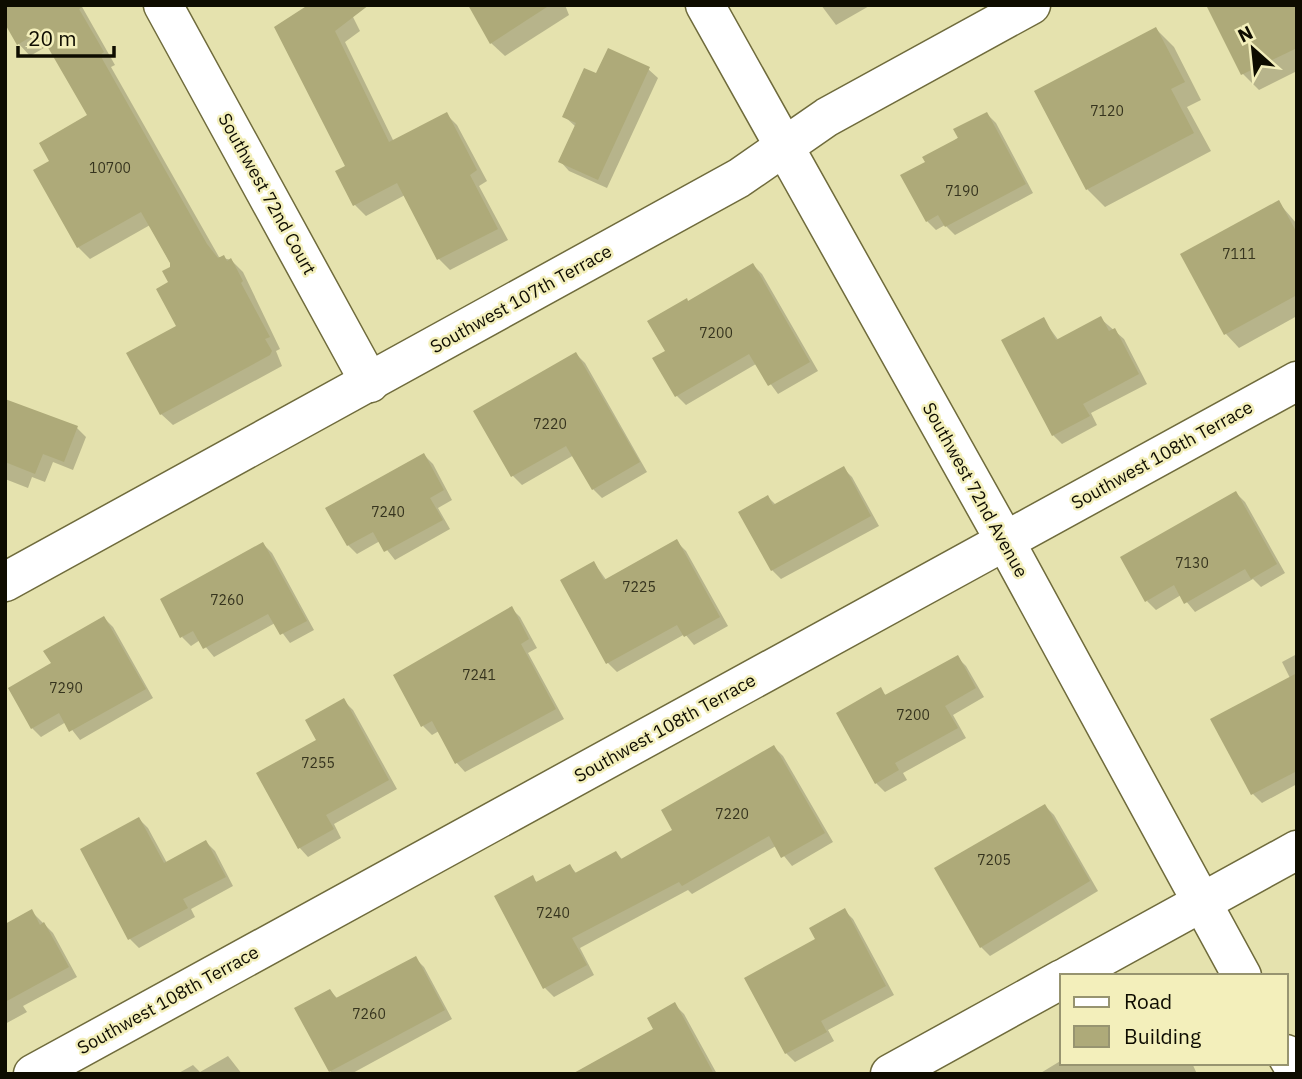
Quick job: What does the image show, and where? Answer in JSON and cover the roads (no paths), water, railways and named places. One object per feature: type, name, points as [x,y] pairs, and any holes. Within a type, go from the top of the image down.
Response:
[{"type":"street","name":"Southwest 72nd Court","points":[[163,5],[370,383]]},
{"type":"street","name":"Southwest 72nd Avenue","points":[[705,5],[1005,541],[1241,974]]},
{"type":"street","name":"Southwest 107th Terrace","points":[[5,582],[739,178],[827,117],[1031,5]]},
{"type":"street","name":"Southwest 108th Terrace","points":[[33,1074],[1297,381]]},
{"type":"street","points":[[1072,974],[1297,850]]},
{"type":"street","points":[[890,1074],[1060,980]]},
{"type":"street","points":[[1288,1057],[1297,1073]]}]
